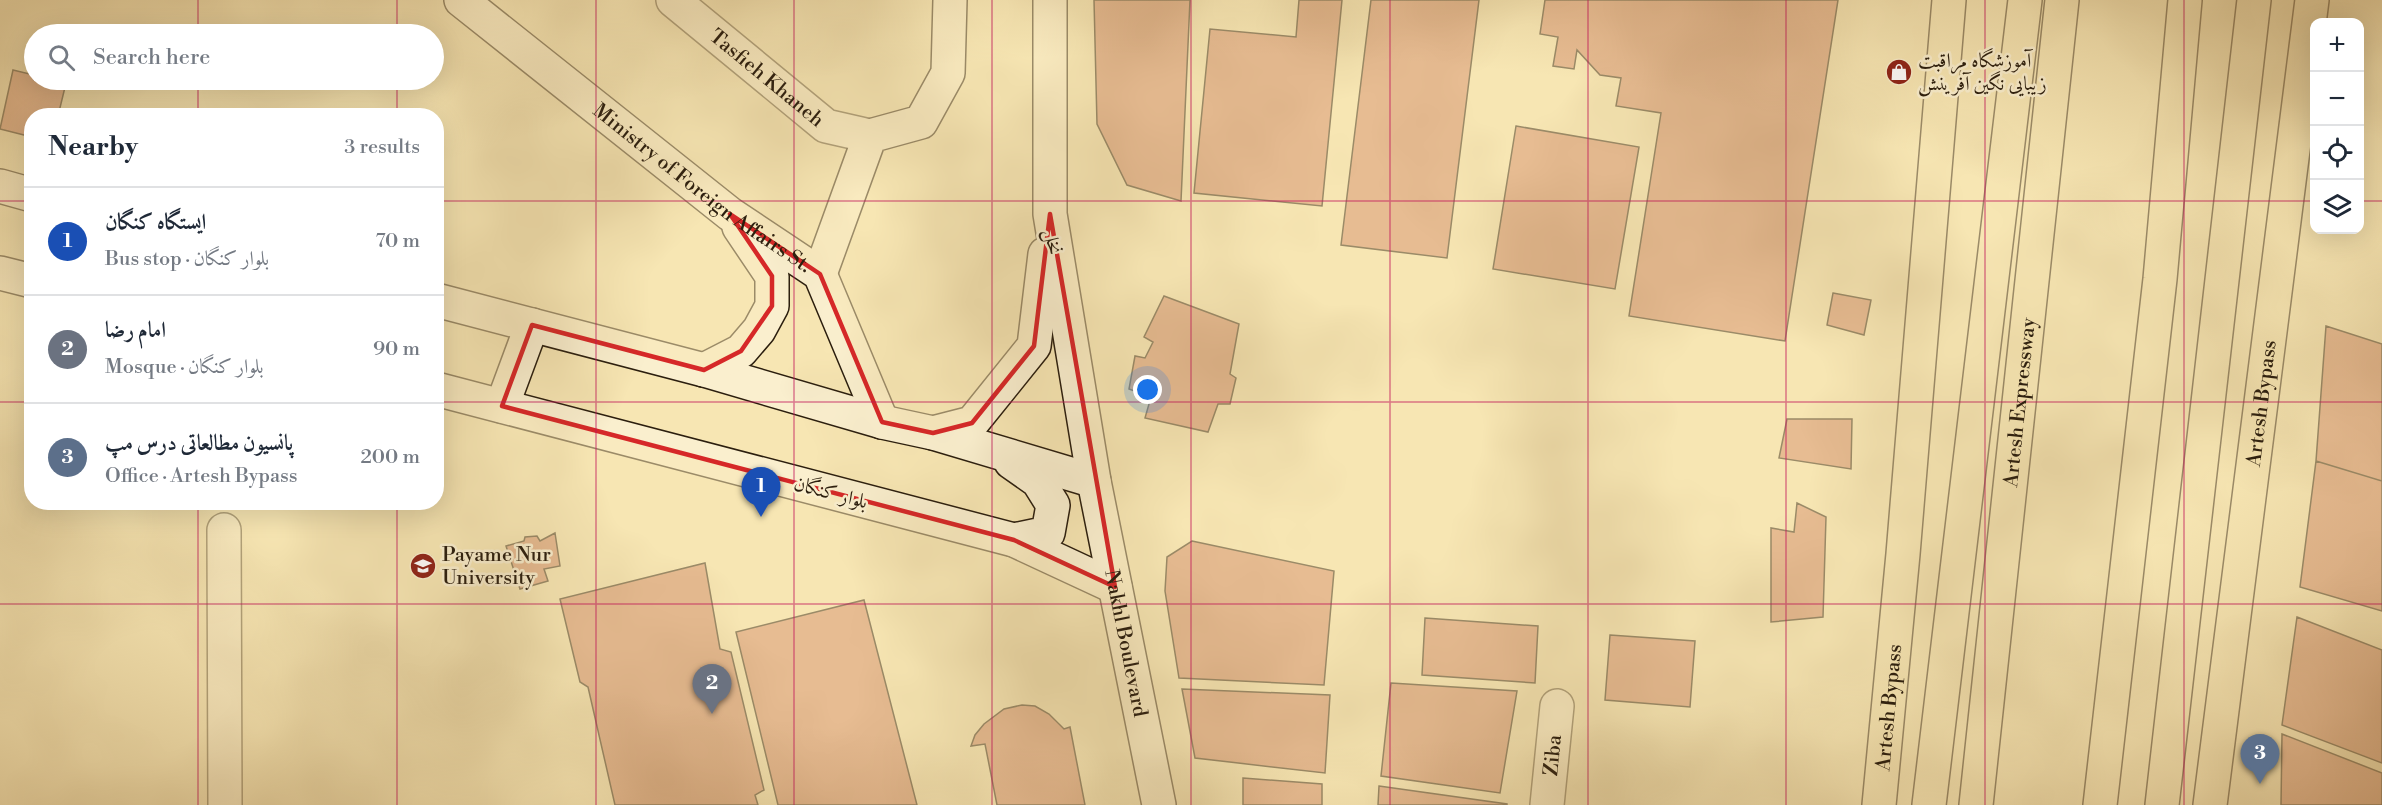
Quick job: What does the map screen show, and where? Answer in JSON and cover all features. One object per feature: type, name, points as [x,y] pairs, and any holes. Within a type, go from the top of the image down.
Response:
[{"type":"main road","name":"Ministry of Foreign Affairs St.","points":[[461,0],[730,213],[820,274],[882,422]]},
{"type":"main road","name":"Tasfieh Khaneh","points":[[673,0],[826,126],[870,136]]},
{"type":"main road","points":[[820,274],[870,136],[921,122],[948,73],[950,0]]},
{"type":"main road","name":"نخل","points":[[1050,0],[1050,214],[1094,481]]},
{"type":"main road","name":"Artesh Bypass","points":[[1879,805],[1905,531],[1949,0]]},
{"type":"main road","points":[[1929,805],[2025,0]]},
{"type":"main road","name":"Artesh Expressway","points":[[1977,805],[2062,0]]},
{"type":"main road","points":[[2100,805],[2160,279],[2185,0]]},
{"type":"main road","points":[[2162,805],[2254,0]]},
{"type":"main road","name":"Artesh Bypass","points":[[2210,805],[2312,0]]},
{"type":"main road","points":[[0,186],[24,193]]},
{"type":"main road","points":[[704,370],[741,351],[759,330],[772,306],[772,276],[730,213]]},
{"type":"main road","points":[[933,433],[972,423],[1034,346],[1050,214]]},
{"type":"main road","points":[[0,273],[24,279]]},
{"type":"main road","points":[[444,302],[704,370],[882,422],[933,433],[1094,481]]},
{"type":"main road","points":[[502,406],[532,326]]},
{"type":"main road","name":"بلوار کنگان","points":[[444,390],[1014,540],[1115,587]]},
{"type":"main road","points":[[996,452],[1038,481],[1053,505],[1048,533],[1014,540]]},
{"type":"main road","name":"Nakhl Boulevard","points":[[1094,481],[1159,805]]},
{"type":"main road","points":[[224,530],[225,805]]},
{"type":"main road","name":"Ziba","points":[[1547,805],[1557,706]]},
{"type":"highlighted area","points":[[730,214],[820,274],[882,422],[933,433],[972,423],[1034,346],[1050,214],[1115,587],[1014,540],[502,406],[532,325],[704,370],[741,351],[772,306],[772,276]]},
{"type":"building","points":[[1094,0],[1190,0],[1181,201],[1127,185],[1097,124]]},
{"type":"building","points":[[1299,0],[1342,0],[1322,206],[1194,193],[1210,29],[1296,37]]},
{"type":"building","points":[[1371,0],[1479,0],[1447,258],[1341,245]]},
{"type":"building","points":[[1545,0],[1838,0],[1785,341],[1629,316],[1661,113],[1616,106],[1621,78],[1600,75],[1577,50],[1574,69],[1553,66],[1558,37],[1540,34]]},
{"type":"building","points":[[13,70],[24,73],[24,90],[64,90],[60,108],[24,108],[24,135],[0,129]]},
{"type":"building","points":[[1516,126],[1639,147],[1615,289],[1493,269]]},
{"type":"building","points":[[1833,293],[1871,300],[1864,335],[1827,325]]},
{"type":"building","points":[[1164,296],[1239,324],[1230,374],[1236,378],[1230,404],[1218,404],[1208,432],[1145,418],[1151,397],[1129,389],[1135,356],[1145,358],[1153,342],[1144,337]]},
{"type":"building","points":[[2326,326],[2382,344],[2382,481],[2316,461]]},
{"type":"building","points":[[1787,419],[1852,419],[1851,469],[1779,458]]},
{"type":"building","points":[[2316,461],[2382,481],[2382,611],[2300,587]]},
{"type":"building","points":[[1797,503],[1826,517],[1823,617],[1771,622],[1771,528],[1794,532]]},
{"type":"building","points":[[555,533],[560,566],[544,569],[548,581],[520,589],[506,546],[524,541],[525,537],[537,536],[540,541]]},
{"type":"building","points":[[1192,541],[1334,571],[1324,685],[1179,678],[1165,591],[1167,557]]},
{"type":"building","points":[[705,563],[720,649],[731,652],[764,790],[755,795],[758,805],[615,805],[588,687],[580,682],[560,599]]},
{"type":"building","points":[[864,600],[917,805],[778,805],[736,632]]},
{"type":"building","points":[[2297,617],[2382,650],[2382,763],[2282,725]]},
{"type":"building","points":[[1425,618],[1538,626],[1535,683],[1422,675]]},
{"type":"building","points":[[1610,635],[1695,641],[1690,707],[1605,700]]},
{"type":"building","points":[[1391,683],[1517,691],[1500,793],[1381,776]]},
{"type":"building","points":[[1182,689],[1330,695],[1325,773],[1195,758]]},
{"type":"building","points":[[1022,705],[1035,706],[1049,714],[1064,729],[1070,727],[1085,805],[997,805],[985,744],[971,746],[975,735],[984,724],[1004,709]]},
{"type":"building","points":[[2282,734],[2382,773],[2382,805],[2281,805]]},
{"type":"building","points":[[1243,778],[1322,784],[1322,805],[1243,805]]},
{"type":"building","points":[[1379,786],[1507,804],[1507,805],[1378,805]]},
{"type":"place","name":"آموزشگاه مراقبت زیبایی نگین آفرینش","points":[[1899,72]]},
{"type":"place","name":"ایستگاه کنگان","points":[[761,517]]},
{"type":"place","name":"Payame Nur University","points":[[423,566]]},
{"type":"place","name":"امام رضا","points":[[712,714]]},
{"type":"place","name":"پانسیون مطالعاتی درس مپ","points":[[2260,784]]}]
